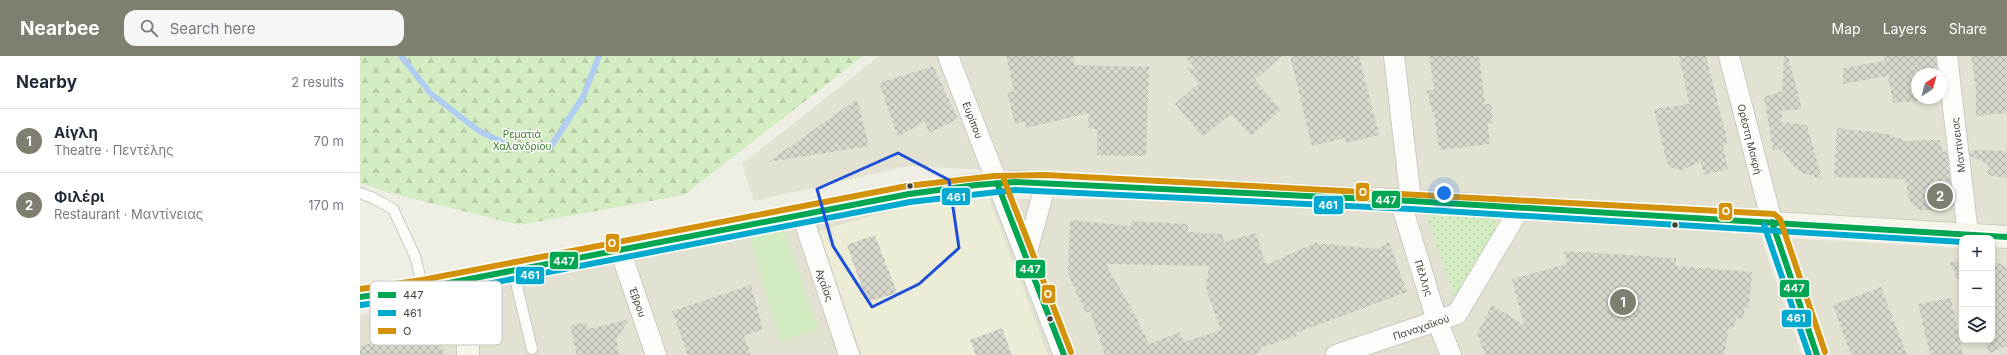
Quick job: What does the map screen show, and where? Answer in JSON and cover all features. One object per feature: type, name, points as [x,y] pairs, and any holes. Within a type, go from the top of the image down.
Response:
[{"type":"main road","points":[[457,281],[908,194],[997,183],[1046,183],[1406,201],[2007,237]]},
{"type":"main road","points":[[1772,222],[1817,355]]},
{"type":"main road","points":[[360,297],[370,296]]},
{"type":"main road","points":[[468,345],[468,355]]},
{"type":"street","name":"Ευρίπου","points":[[948,56],[1064,355]]},
{"type":"street","name":"Πέλλης","points":[[1394,56],[1408,229],[1437,321],[1451,355]]},
{"type":"street","name":"Ορέστη Μακρή","points":[[1729,56],[1772,222]]},
{"type":"street","name":"Μαντίνειας","points":[[1947,56],[1968,234]]},
{"type":"street","points":[[1026,255],[1046,183]]},
{"type":"street","name":"Παναχαϊκού","points":[[1336,355],[1454,316],[1460,311],[1520,208]]},
{"type":"street","name":"Αχαΐας","points":[[802,215],[849,355]]},
{"type":"street","name":"Έβρου","points":[[620,250],[656,355]]},
{"type":"lane","points":[[360,193],[371,196],[393,208],[415,256],[421,281]]},
{"type":"lane","points":[[513,270],[532,349]]},
{"type":"highlighted area","points":[[898,153],[949,180],[959,248],[919,284],[872,307],[833,246],[817,189]]},
{"type":"shaded area","points":[[879,56],[2007,56],[2007,226],[1757,210],[908,166],[754,201],[742,164]]},
{"type":"shaded area","points":[[989,199],[1424,205],[1760,234],[1802,355],[666,355],[634,259],[907,206]]},
{"type":"shaded area","points":[[989,199],[1048,355],[862,355],[819,231],[907,206]]},
{"type":"shaded area","points":[[1785,238],[1959,248],[1959,343],[1995,343],[1995,249],[2007,250],[2007,355],[1826,355]]},
{"type":"shaded area","points":[[617,261],[648,355],[360,355],[360,315],[370,313],[370,345],[502,345],[502,285]]},
{"type":"green space","name":"Ρεματιά Χαλανδρίου","points":[[360,56],[863,56],[684,195],[519,225],[394,194],[360,183]]},
{"type":"green space","points":[[1428,211],[1496,219],[1497,225],[1460,295],[1455,298],[1426,214]]},
{"type":"green space","points":[[784,229],[818,329],[780,342],[749,236]]},
{"type":"building","points":[[1006,56],[1073,56],[1075,65],[1149,67],[1146,156],[1097,155],[1097,129],[1088,128],[1089,113],[1026,128],[1025,122],[1015,124],[1007,93],[1014,91]]},
{"type":"building","points":[[1185,56],[1282,56],[1255,80],[1281,110],[1251,136],[1231,114],[1203,137],[1175,104],[1199,83],[1187,68],[1196,69]]},
{"type":"building","points":[[1290,56],[1359,56],[1379,135],[1346,143],[1345,138],[1312,146]]},
{"type":"building","points":[[1429,56],[1479,56],[1485,104],[1491,104],[1493,123],[1488,124],[1490,144],[1439,150],[1434,112],[1432,112],[1427,91],[1434,89]]},
{"type":"building","points":[[1679,56],[1706,56],[1728,143],[1723,146],[1728,169],[1704,175],[1701,162],[1682,170],[1672,168],[1667,163],[1654,109],[1689,104]]},
{"type":"building","points":[[1784,56],[1788,56],[1802,109],[1782,111],[1781,122],[1807,125],[1822,179],[1802,173],[1791,164],[1781,148],[1773,150],[1764,97],[1782,91]]},
{"type":"building","points":[[1884,56],[1936,56],[1937,68],[1911,68],[1911,102],[1893,103],[1888,76],[1843,84],[1843,68],[1885,61]]},
{"type":"building","points":[[1971,56],[2007,56],[2007,113],[1976,116],[1976,89]]},
{"type":"building","points":[[933,66],[958,119],[929,133],[925,121],[898,137],[879,83]]},
{"type":"building","points":[[857,99],[869,146],[768,162]]},
{"type":"building","points":[[1837,128],[1887,134],[1906,141],[1940,140],[1943,152],[1947,151],[1952,199],[1946,206],[1934,210],[1920,210],[1910,202],[1905,179],[1834,177]]},
{"type":"building","points":[[1970,150],[2007,151],[2007,178],[1988,175],[1988,164],[1970,156]]},
{"type":"building","points":[[1070,220],[1131,226],[1131,221],[1188,224],[1188,232],[1222,234],[1224,242],[1256,233],[1266,265],[1315,243],[1377,249],[1389,242],[1407,292],[1296,333],[1297,336],[1260,348],[1261,352],[1252,355],[1105,355],[1090,311],[1086,313],[1068,274]],"holes":[[[1106,264],[1209,266],[1206,289],[1221,330],[1184,342],[1180,332],[1149,344],[1133,311]]]},
{"type":"building","points":[[875,235],[897,293],[867,302],[847,245]]},
{"type":"building","points":[[1564,251],[1676,258],[1676,266],[1752,272],[1749,308],[1745,307],[1743,319],[1736,318],[1734,328],[1729,327],[1724,355],[1485,355],[1477,334],[1492,305],[1524,325],[1512,279],[1567,264]]},
{"type":"building","points":[[1949,262],[1959,262],[1959,281]]},
{"type":"building","points":[[1995,263],[1999,263],[2007,268],[2007,346],[1990,353],[1985,343],[1995,343]]},
{"type":"building","points":[[751,285],[763,329],[744,336],[751,355],[688,355],[672,311]]},
{"type":"building","points":[[1881,287],[1907,355],[1851,355],[1833,305]]},
{"type":"building","points":[[1951,298],[1959,336],[1959,343],[1960,343],[1963,355],[1930,355],[1918,304]]},
{"type":"building","points":[[630,319],[616,339],[620,355],[577,355],[570,326],[586,322],[588,329]]},
{"type":"building","points":[[1002,328],[1012,355],[976,355],[970,340]]},
{"type":"building","points":[[370,344],[442,345],[444,355],[360,355],[360,346]]},
{"type":"waterway","points":[[401,56],[430,93],[479,131],[514,148],[551,146],[583,97],[599,56]]},
{"type":"transit line","name":"Ο","points":[[415,281],[907,186],[994,176],[1046,175],[1774,214],[1780,219],[1825,352]]},
{"type":"transit line","name":"Ο","points":[[1004,180],[1071,352]]},
{"type":"transit line","name":"447","points":[[459,281],[909,194],[976,185],[1015,182],[1411,201],[2007,237]]},
{"type":"transit line","name":"447","points":[[997,183],[1064,355]]},
{"type":"transit line","name":"461","points":[[502,281],[910,202],[1015,190],[1411,209],[1959,242]]},
{"type":"transit line","name":"447","points":[[1772,222],[1817,355]]},
{"type":"transit line","name":"461","points":[[1764,225],[1809,355]]},
{"type":"transit line","name":"Ο","points":[[360,289],[370,288]]},
{"type":"transit line","name":"447","points":[[360,297],[370,296]]},
{"type":"transit line","name":"461","points":[[361,305],[370,304]]},
{"type":"place","name":"Φιλέρι","points":[[1940,196]]},
{"type":"place","name":"Αίγλη","points":[[1623,302]]}]
